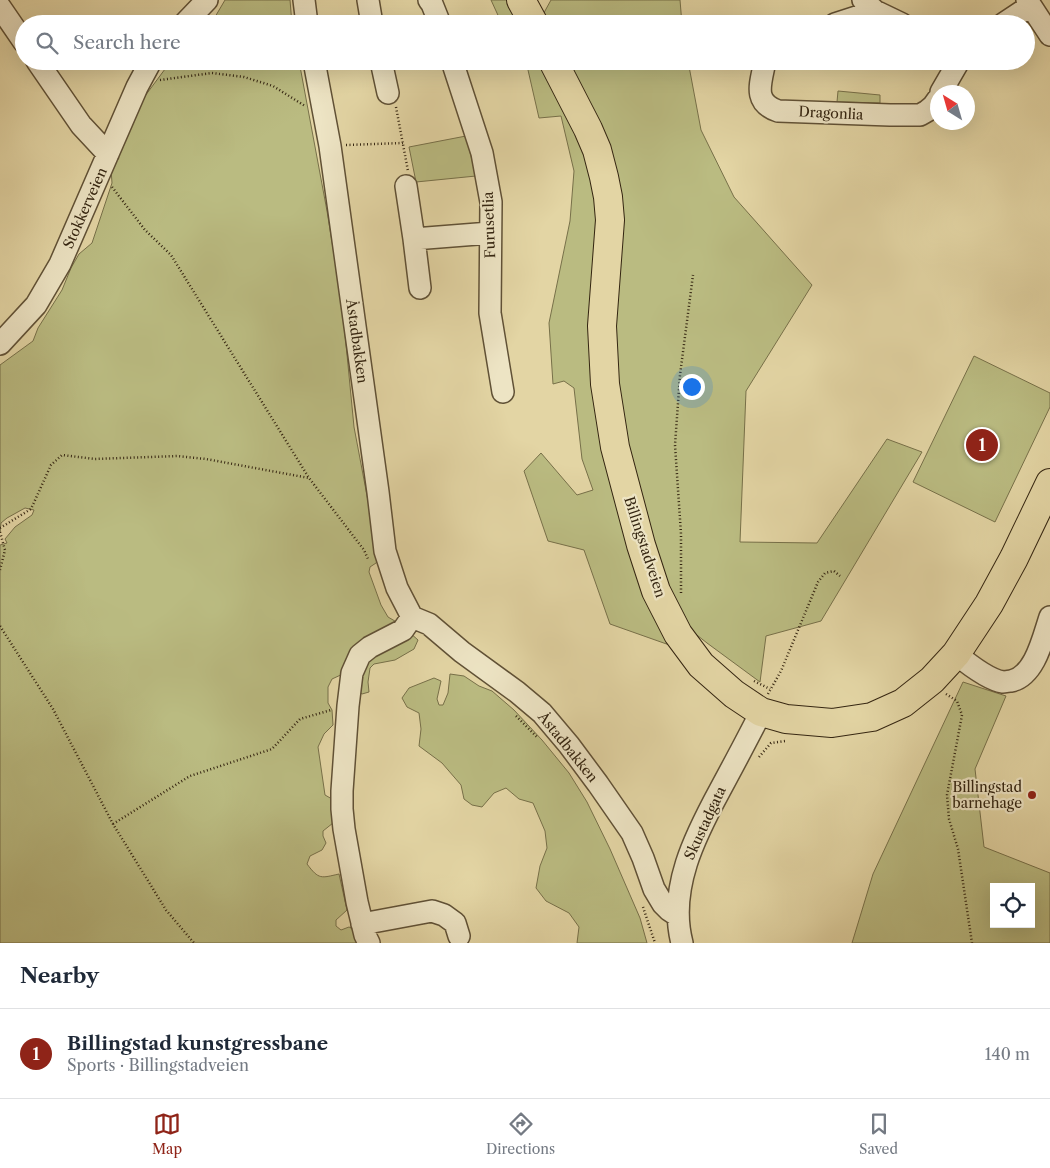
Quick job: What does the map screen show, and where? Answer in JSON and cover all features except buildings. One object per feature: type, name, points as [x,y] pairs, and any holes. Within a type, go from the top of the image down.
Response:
[{"type":"main road","points":[[521,0],[529,15]]},
{"type":"main road","name":"Billingstadveien","points":[[558,70],[588,129],[604,177],[608,198],[610,220],[602,326],[605,384],[615,447],[641,545],[656,591],[678,634],[701,665],[734,694],[766,700],[786,718],[832,723],[872,717],[904,703],[932,680],[956,654],[993,596],[1014,558],[1050,483]]},
{"type":"street","points":[[193,15],[207,0]]},
{"type":"street","points":[[304,0],[306,15]]},
{"type":"street","points":[[368,0],[370,15]]},
{"type":"street","points":[[429,0],[436,15]]},
{"type":"street","points":[[1014,15],[1028,3],[1050,35]]},
{"type":"street","points":[[851,15],[869,5],[886,15]]},
{"type":"street","points":[[0,7],[15,29]]},
{"type":"street","points":[[43,70],[81,125],[104,163]]},
{"type":"street","name":"Stokkerveien","points":[[0,344],[8,329],[36,305],[60,264],[137,86],[146,70]]},
{"type":"street","name":"Åstadbakken","points":[[316,70],[330,146],[376,472],[385,551],[397,588],[412,617],[429,624],[462,652],[517,692],[542,713],[569,745],[632,833],[654,889],[662,904],[678,916]]},
{"type":"street","points":[[383,70],[388,93]]},
{"type":"street","name":"Furusetlia","points":[[455,70],[482,153],[491,202],[490,313],[503,392]]},
{"type":"street","name":"Dragonlia","points":[[763,70],[759,91],[761,98],[765,104],[778,110],[920,115],[930,109]]},
{"type":"street","points":[[945,85],[954,70]]},
{"type":"street","points":[[406,186],[420,288]]},
{"type":"street","points":[[414,239],[490,234]]},
{"type":"street","points":[[412,617],[403,630],[370,647],[360,655],[352,673],[342,791],[344,829],[356,902],[366,933],[432,911],[444,915],[455,924],[459,936]]},
{"type":"street","points":[[956,654],[987,675],[1004,682],[1017,680],[1028,671],[1038,653],[1050,618]]},
{"type":"street","name":"Skustadgata","points":[[682,943],[678,916],[682,880],[686,864],[707,814],[766,700]]},
{"type":"path","points":[[137,86],[165,79],[212,73],[244,77],[273,86],[324,118]]},
{"type":"path","points":[[388,93],[396,108],[403,143],[410,180],[406,186]]},
{"type":"path","points":[[330,146],[403,143]]},
{"type":"path","points":[[104,163],[145,230],[170,256],[309,478],[364,550],[368,559]]},
{"type":"path","points":[[681,598],[681,534],[676,445],[680,376],[692,275]]},
{"type":"path","points":[[0,528],[31,509],[52,465],[62,455],[95,459],[177,456],[206,459],[309,478]]},
{"type":"path","points":[[0,532],[5,550],[0,570]]},
{"type":"path","points":[[750,679],[766,700],[781,671],[818,582],[825,574],[834,571],[840,576]]},
{"type":"path","points":[[0,626],[53,709],[113,824],[166,910],[194,943]]},
{"type":"path","points":[[944,693],[958,700],[962,715],[947,795],[949,820],[958,849],[972,943]]},
{"type":"path","points":[[113,824],[190,776],[272,749],[300,719],[348,706]]},
{"type":"path","points":[[514,714],[541,741]]},
{"type":"path","points":[[641,901],[655,943]]},
{"type":"green space","points":[[225,0],[290,0],[291,15],[216,15]]},
{"type":"green space","points":[[491,0],[512,0],[520,15],[498,15]]},
{"type":"green space","points":[[551,0],[680,0],[681,15],[543,15]]},
{"type":"green space","points":[[164,70],[301,70],[342,303],[354,427],[379,559],[370,567],[369,572],[381,605],[388,617],[400,624],[418,640],[414,649],[395,660],[374,664],[370,668],[369,692],[362,694],[356,690],[345,673],[332,679],[328,687],[328,703],[332,710],[333,725],[324,734],[318,747],[325,795],[332,799],[333,823],[323,831],[326,843],[322,850],[310,856],[307,864],[315,873],[321,876],[339,874],[347,910],[336,920],[336,926],[341,930],[349,927],[356,930],[362,943],[0,943],[0,545],[7,543],[5,539],[15,527],[32,515],[34,510],[25,508],[7,518],[1,523],[0,532],[0,365],[33,341],[38,328],[62,290],[79,254],[92,243],[112,183],[111,169],[145,96]]},
{"type":"green space","points":[[528,70],[548,70],[593,167],[600,219],[589,317],[675,647],[610,624],[584,550],[548,541],[524,471],[541,453],[577,495],[593,490],[582,459],[574,388],[564,381],[553,384],[549,323],[570,221],[574,171],[561,116],[539,118]]},
{"type":"green space","points":[[565,70],[690,70],[701,130],[734,197],[812,285],[746,391],[740,542],[817,543],[887,439],[922,452],[821,621],[766,636],[760,682],[688,628],[662,574],[633,486],[613,379],[617,222]]},
{"type":"green space","points":[[838,91],[880,95],[880,103],[837,102]]},
{"type":"green space","points":[[466,136],[476,176],[416,182],[409,147]]},
{"type":"green space","points":[[974,356],[1050,393],[1050,407],[995,522],[913,482]]},
{"type":"green space","points":[[450,674],[464,676],[479,686],[492,691],[514,710],[569,773],[587,802],[610,849],[640,918],[647,943],[577,943],[579,927],[569,913],[546,901],[536,888],[540,866],[547,848],[545,831],[533,803],[519,799],[506,788],[494,793],[482,807],[472,805],[464,799],[461,785],[442,763],[419,746],[421,729],[419,713],[407,707],[402,698],[409,688],[434,678],[441,681],[437,699],[439,705],[443,705],[448,693]]},
{"type":"green space","points":[[963,682],[1006,696],[975,769],[984,847],[1050,873],[1050,943],[852,943],[873,874]]},
{"type":"place","name":"Billingstad kunstgressbane","points":[[982,445]]},
{"type":"place","name":"Billingstad barnehage","points":[[1032,795]]}]
